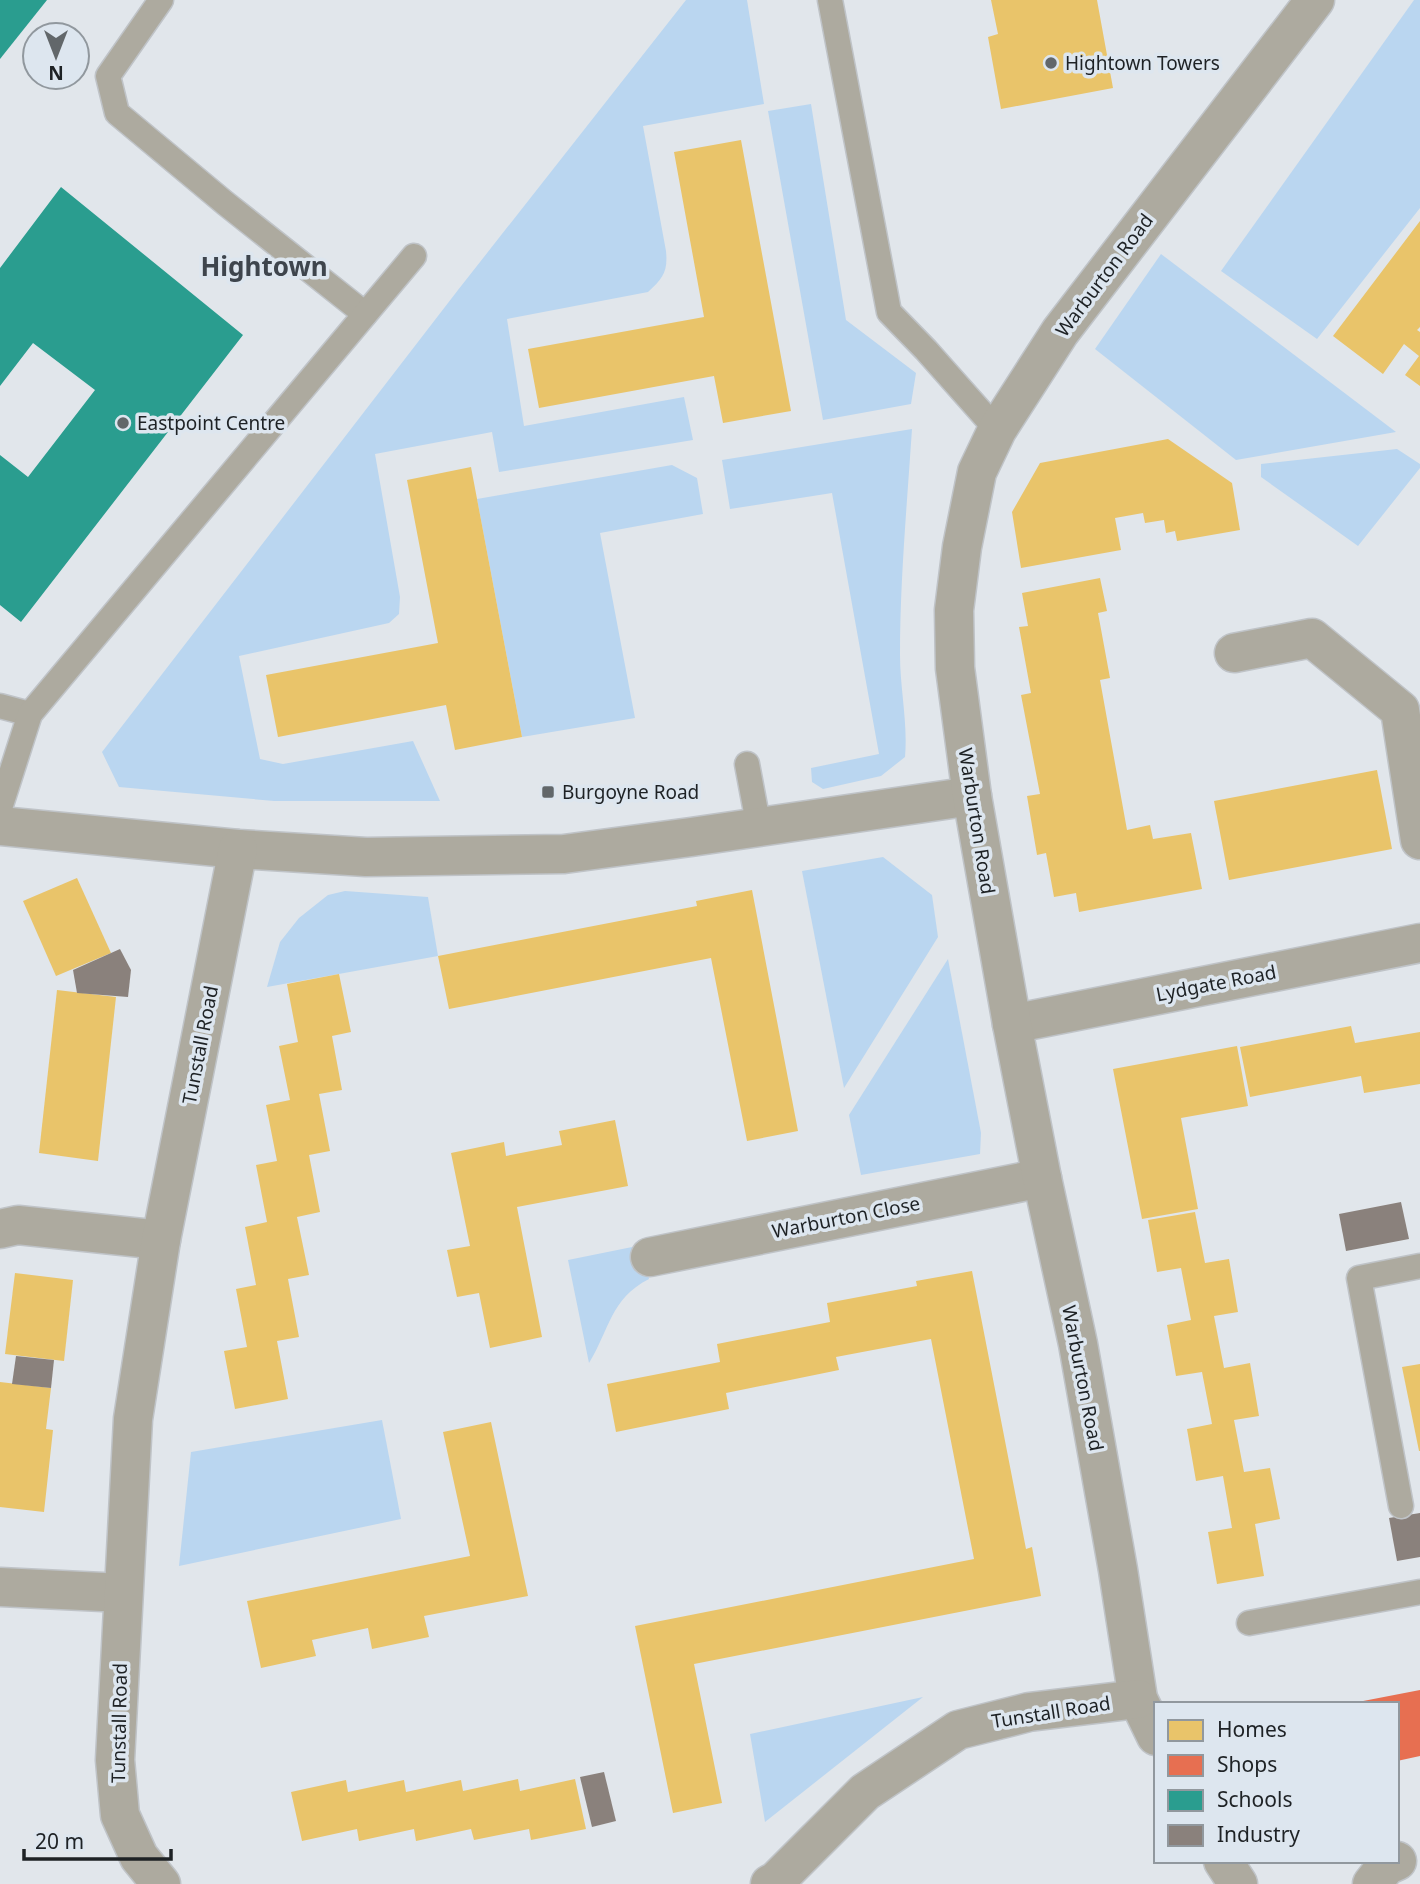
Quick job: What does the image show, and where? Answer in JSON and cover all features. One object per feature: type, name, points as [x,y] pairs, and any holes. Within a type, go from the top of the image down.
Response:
[{"type":"street","name":"Warburton Road","points":[[1154,1732],[1138,1699],[1078,1344],[1012,1024],[972,796],[955,668],[954,610],[962,547],[977,472],[997,430],[1060,332],[1315,0]]},
{"type":"street","points":[[1234,653],[1312,638],[1400,710],[1420,840]]},
{"type":"street","points":[[0,826],[238,849],[366,857],[564,854],[972,796]]},
{"type":"street","name":"Tunstall Road","points":[[161,1884],[139,1857],[120,1815],[115,1760],[134,1419],[162,1240],[238,849]]},
{"type":"street","name":"Lydgate Road","points":[[1012,1024],[1420,943]]},
{"type":"street","name":"Warburton Close","points":[[650,1257],[1042,1178]]},
{"type":"street","points":[[0,1229],[18,1225],[162,1240]]},
{"type":"street","points":[[0,1587],[123,1593]]},
{"type":"street","name":"Tunstall Road","points":[[770,1884],[865,1792],[958,1730],[1029,1712],[1138,1699]]},
{"type":"street","points":[[1399,1860],[1420,1851]]},
{"type":"street","points":[[1224,1863],[1238,1884]]},
{"type":"street","points":[[1372,1884],[1386,1866],[1393,1863]]},
{"type":"lane","points":[[161,0],[108,76],[117,113],[365,314]]},
{"type":"lane","points":[[830,0],[889,312],[997,430]]},
{"type":"lane","points":[[0,808],[30,714],[414,256]]},
{"type":"lane","points":[[0,706],[30,714]]},
{"type":"lane","points":[[747,764],[759,828]]},
{"type":"lane","points":[[1401,1506],[1359,1278],[1420,1266]]},
{"type":"lane","points":[[1249,1623],[1420,1592]]},
{"type":"shaded area","points":[[686,0],[747,0],[764,104],[643,126],[666,251],[663,274],[648,292],[507,319],[524,426],[684,397],[693,440],[499,472],[492,432],[375,454],[400,597],[399,614],[389,623],[239,656],[260,759],[283,764],[413,741],[440,801],[274,801],[119,787],[102,752],[458,290]]},
{"type":"shaded area","points":[[1414,0],[1420,0],[1420,208],[1317,339],[1221,271]]},
{"type":"shaded area","points":[[811,104],[846,320],[916,373],[911,404],[823,420],[768,111]]},
{"type":"shaded area","points":[[1161,254],[1396,432],[1236,460],[1095,349]]},
{"type":"shaded area","points":[[912,429],[900,627],[905,757],[881,776],[823,789],[812,782],[811,768],[879,754],[832,493],[730,509],[722,460]]},
{"type":"shaded area","points":[[1397,449],[1420,464],[1420,468],[1358,546],[1261,477],[1261,464]]},
{"type":"shaded area","points":[[672,465],[697,478],[703,514],[600,533],[635,718],[522,737],[477,499]]},
{"type":"shaded area","points":[[883,857],[932,895],[938,937],[844,1088],[802,871]]},
{"type":"shaded area","points":[[345,891],[428,897],[438,956],[267,987],[280,942],[299,918],[328,895]]},
{"type":"shaded area","points":[[948,959],[981,1133],[980,1154],[861,1175],[849,1115]]},
{"type":"shaded area","points":[[642,1245],[649,1279],[636,1287],[618,1305],[589,1363],[568,1260]]},
{"type":"shaded area","points":[[382,1420],[401,1519],[179,1566],[191,1452]]},
{"type":"shaded area","points":[[923,1697],[765,1822],[750,1734]]},
{"type":"building: Homes","name":"Hightown Towers","points":[[991,0],[1097,0],[1113,88],[1001,109],[988,37],[998,34]]},
{"type":"building: Homes","points":[[741,140],[791,411],[723,423],[714,376],[539,408],[528,349],[704,317],[674,152]]},
{"type":"building: Homes","points":[[1420,221],[1420,327],[1417,330],[1420,332],[1420,386],[1405,375],[1419,356],[1404,344],[1383,374],[1333,336]]},
{"type":"building: Homes","points":[[1168,439],[1232,483],[1240,530],[1177,541],[1175,531],[1166,533],[1164,520],[1145,523],[1143,513],[1115,518],[1121,550],[1021,568],[1012,512],[1040,463]]},
{"type":"building: Homes","points":[[471,467],[522,737],[455,750],[446,705],[278,737],[266,675],[438,643],[407,480]]},
{"type":"building: Homes","points":[[1100,578],[1107,611],[1098,613],[1110,678],[1100,680],[1127,830],[1150,825],[1153,839],[1191,833],[1202,889],[1079,912],[1076,893],[1054,897],[1046,853],[1037,855],[1027,796],[1040,794],[1021,695],[1031,693],[1019,627],[1028,626],[1022,593]]},
{"type":"building: Homes","points":[[1377,770],[1392,849],[1229,880],[1214,801]]},
{"type":"building: Homes","points":[[77,878],[111,953],[56,976],[23,901]]},
{"type":"building: Homes","points":[[752,890],[798,1131],[747,1141],[711,958],[449,1009],[438,956],[697,906],[696,901]]},
{"type":"building: Homes","points":[[339,974],[351,1032],[332,1036],[342,1090],[319,1094],[330,1151],[309,1155],[320,1212],[297,1217],[309,1275],[288,1279],[299,1337],[277,1341],[288,1399],[235,1409],[224,1351],[247,1347],[236,1289],[256,1285],[245,1227],[267,1222],[256,1165],[277,1161],[266,1105],[290,1100],[279,1046],[298,1042],[287,984]]},
{"type":"building: Homes","points":[[57,990],[116,997],[98,1161],[39,1153]]},
{"type":"building: Homes","points":[[1351,1026],[1355,1043],[1420,1032],[1420,1084],[1364,1093],[1361,1076],[1250,1097],[1240,1047]]},
{"type":"building: Homes","points":[[1237,1046],[1248,1106],[1181,1118],[1198,1209],[1142,1219],[1113,1069]]},
{"type":"building: Homes","points":[[615,1120],[628,1186],[517,1207],[542,1337],[490,1348],[479,1293],[457,1297],[447,1250],[470,1246],[451,1153],[504,1142],[506,1156],[562,1145],[559,1131]]},
{"type":"building: Homes","points":[[1195,1212],[1205,1263],[1229,1259],[1238,1312],[1214,1316],[1224,1368],[1250,1363],[1259,1416],[1234,1420],[1244,1472],[1270,1468],[1280,1519],[1255,1524],[1264,1576],[1217,1584],[1208,1532],[1232,1528],[1223,1476],[1196,1481],[1187,1429],[1212,1424],[1202,1372],[1176,1376],[1167,1325],[1191,1320],[1181,1268],[1157,1272],[1148,1220]]},
{"type":"building: Homes","points":[[972,1271],[1026,1549],[1032,1547],[1041,1596],[694,1664],[722,1803],[673,1813],[635,1626],[974,1559],[931,1339],[836,1357],[839,1370],[726,1393],[729,1409],[616,1432],[607,1384],[720,1362],[717,1344],[830,1322],[827,1303],[917,1286],[916,1281]]},
{"type":"building: Homes","points":[[15,1273],[73,1280],[64,1361],[5,1354]]},
{"type":"building: Homes","points":[[1420,1364],[1420,1451],[1419,1451],[1402,1367]]},
{"type":"building: Homes","points":[[0,1382],[51,1388],[46,1429],[53,1430],[44,1512],[0,1507]]},
{"type":"building: Homes","points":[[491,1422],[528,1596],[424,1616],[429,1637],[372,1649],[368,1628],[312,1640],[316,1656],[261,1668],[247,1601],[470,1556],[443,1432]]},
{"type":"building: Homes","points":[[518,1779],[520,1791],[575,1779],[586,1829],[531,1840],[529,1829],[474,1840],[471,1829],[416,1841],[414,1829],[359,1841],[357,1829],[302,1841],[291,1792],[346,1780],[348,1792],[404,1780],[406,1792],[461,1780],[463,1791]]},
{"type":"building: Shops","points":[[1420,1690],[1420,1756],[1399,1761],[1399,1702],[1358,1702]]},
{"type":"building: Schools","points":[[0,0],[47,0],[30,21],[21,21],[21,33],[0,59]]},
{"type":"building: Schools","name":"Eastpoint Centre","points":[[61,187],[243,335],[21,622],[0,605],[0,455],[28,477],[95,390],[33,343],[0,386],[0,268]]},
{"type":"building: Industry","points":[[120,949],[131,970],[128,997],[77,993],[73,970]]},
{"type":"building: Industry","points":[[1401,1202],[1409,1239],[1346,1251],[1339,1214]]},
{"type":"building: Industry","points":[[16,1356],[54,1360],[51,1388],[12,1384]]},
{"type":"building: Industry","points":[[1420,1513],[1420,1557],[1397,1561],[1389,1518]]},
{"type":"building: Industry","points":[[604,1772],[616,1821],[592,1827],[580,1777]]},
{"type":"place","name":"Hightown Towers","points":[[1051,63]]},
{"type":"place","name":"Eastpoint Centre","points":[[123,423]]},
{"type":"place","name":"Burgoyne Road","points":[[548,792]]},
{"type":"district","name":"Hightown","points":[[264,267]]}]
